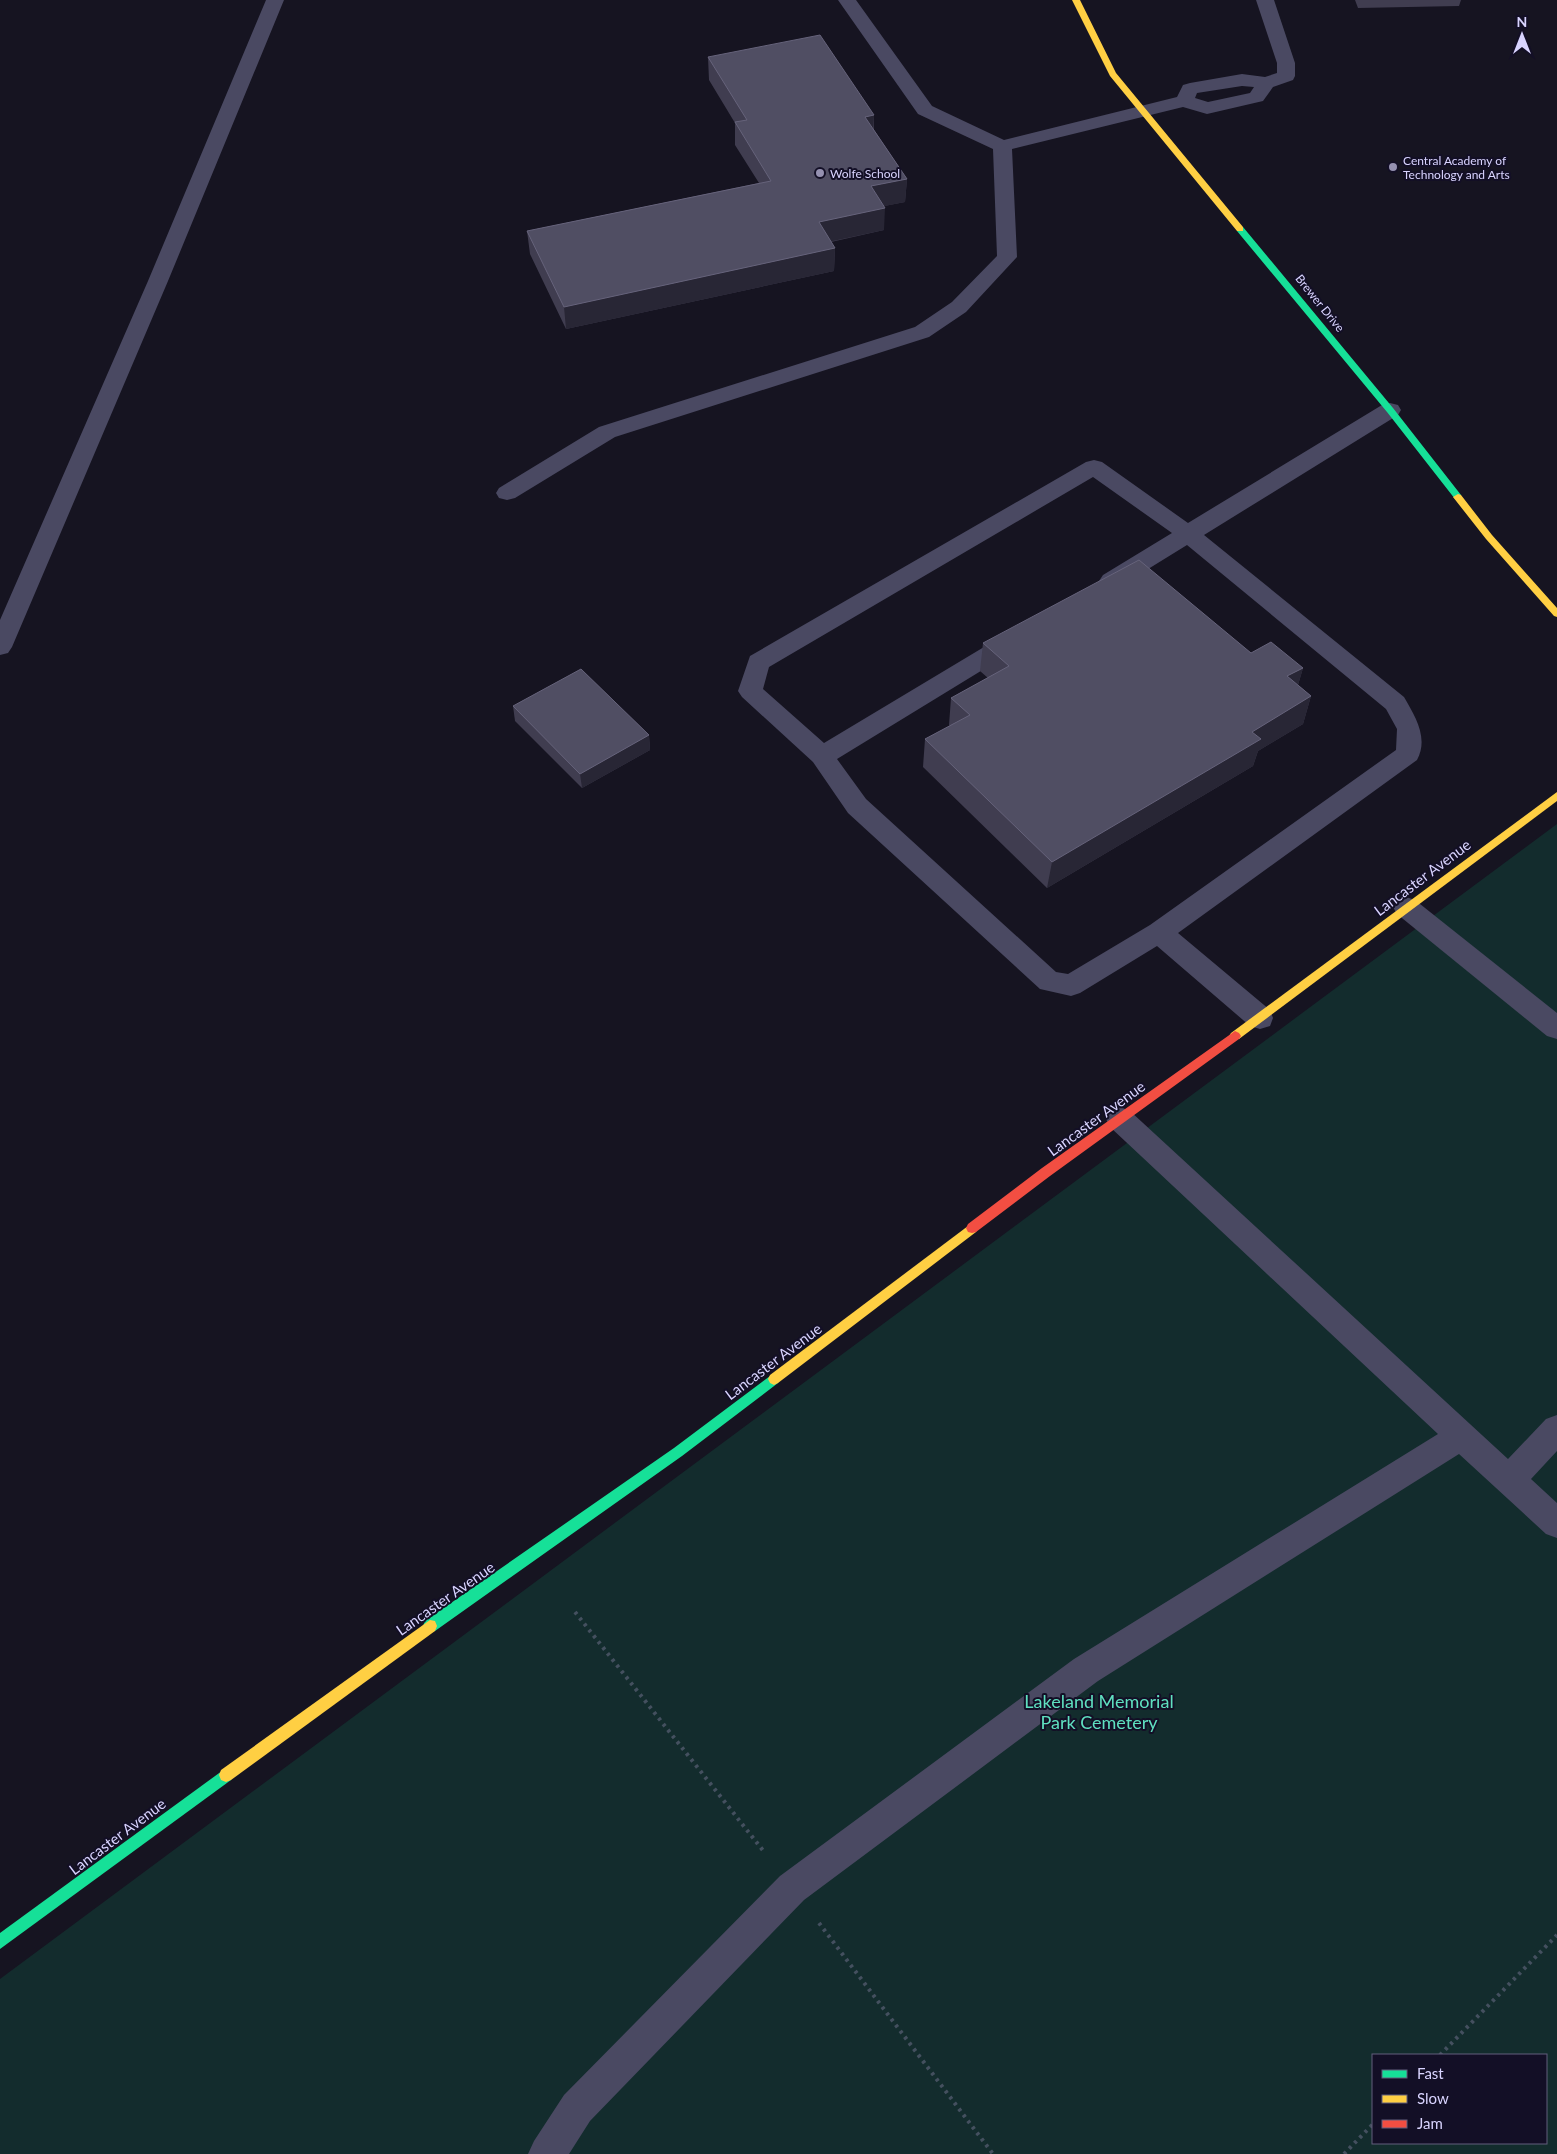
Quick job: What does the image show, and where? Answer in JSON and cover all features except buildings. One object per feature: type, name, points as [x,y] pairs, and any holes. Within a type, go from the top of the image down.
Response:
[{"type":"main road","name":"Brewer Drive","points":[[1076,0],[1113,74],[1390,410],[1489,537],[1557,614]]},
{"type":"main road","name":"Lancaster Avenue","points":[[0,1942],[362,1675],[678,1452],[1120,1119],[1260,1018],[1557,796]]},
{"type":"lane","points":[[0,647],[158,281],[275,0]]},
{"type":"lane","points":[[847,0],[925,110],[1002,146],[1184,101],[1190,89],[1242,80],[1266,83],[1286,76],[1286,63],[1265,0]]},
{"type":"lane","points":[[507,493],[607,432],[922,332],[959,308],[1006,257],[1002,146]]},
{"type":"lane","points":[[1095,591],[1390,410]]},
{"type":"lane","points":[[1094,467],[1188,534],[1395,703],[1409,729],[1408,754],[1159,932],[1071,985],[1049,981],[857,806],[822,756],[750,691],[758,662],[1094,467]]},
{"type":"lane","points":[[822,756],[1035,627]]},
{"type":"lane","points":[[1406,907],[1557,1028]]},
{"type":"lane","points":[[1159,932],[1260,1018]]},
{"type":"lane","points":[[1120,1119],[1508,1480],[1557,1523]]},
{"type":"lane","points":[[1508,1480],[1557,1429]]},
{"type":"lane","points":[[547,2154],[577,2108],[792,1888],[1086,1670],[1461,1436]]},
{"type":"path","points":[[1441,2054],[1557,1935]]},
{"type":"path","points":[[1344,2154],[1372,2125]]},
{"type":"green space","name":"Lakeland Memorial Park Cemetery","points":[[1557,824],[1557,2154],[0,2154],[0,1979]]},
{"type":"traffic: fast","points":[[1240,229],[1390,410],[1458,497]]},
{"type":"traffic: fast","points":[[430,1626],[678,1452],[774,1379]]},
{"type":"traffic: fast","points":[[0,1942],[226,1775]]},
{"type":"traffic: slow","points":[[1076,0],[1113,74],[1240,229]]},
{"type":"traffic: slow","points":[[1458,497],[1489,537],[1557,614]]},
{"type":"traffic: slow","points":[[1235,1036],[1557,796]]},
{"type":"traffic: slow","points":[[774,1379],[972,1228]]},
{"type":"traffic: slow","points":[[226,1775],[430,1626]]},
{"type":"traffic: jam","points":[[972,1228],[1046,1172],[1235,1036]]},
{"type":"place","name":"Central Academy of Technology and Arts","points":[[1393,167]]},
{"type":"place","name":"Wolfe School","points":[[820,173]]}]
